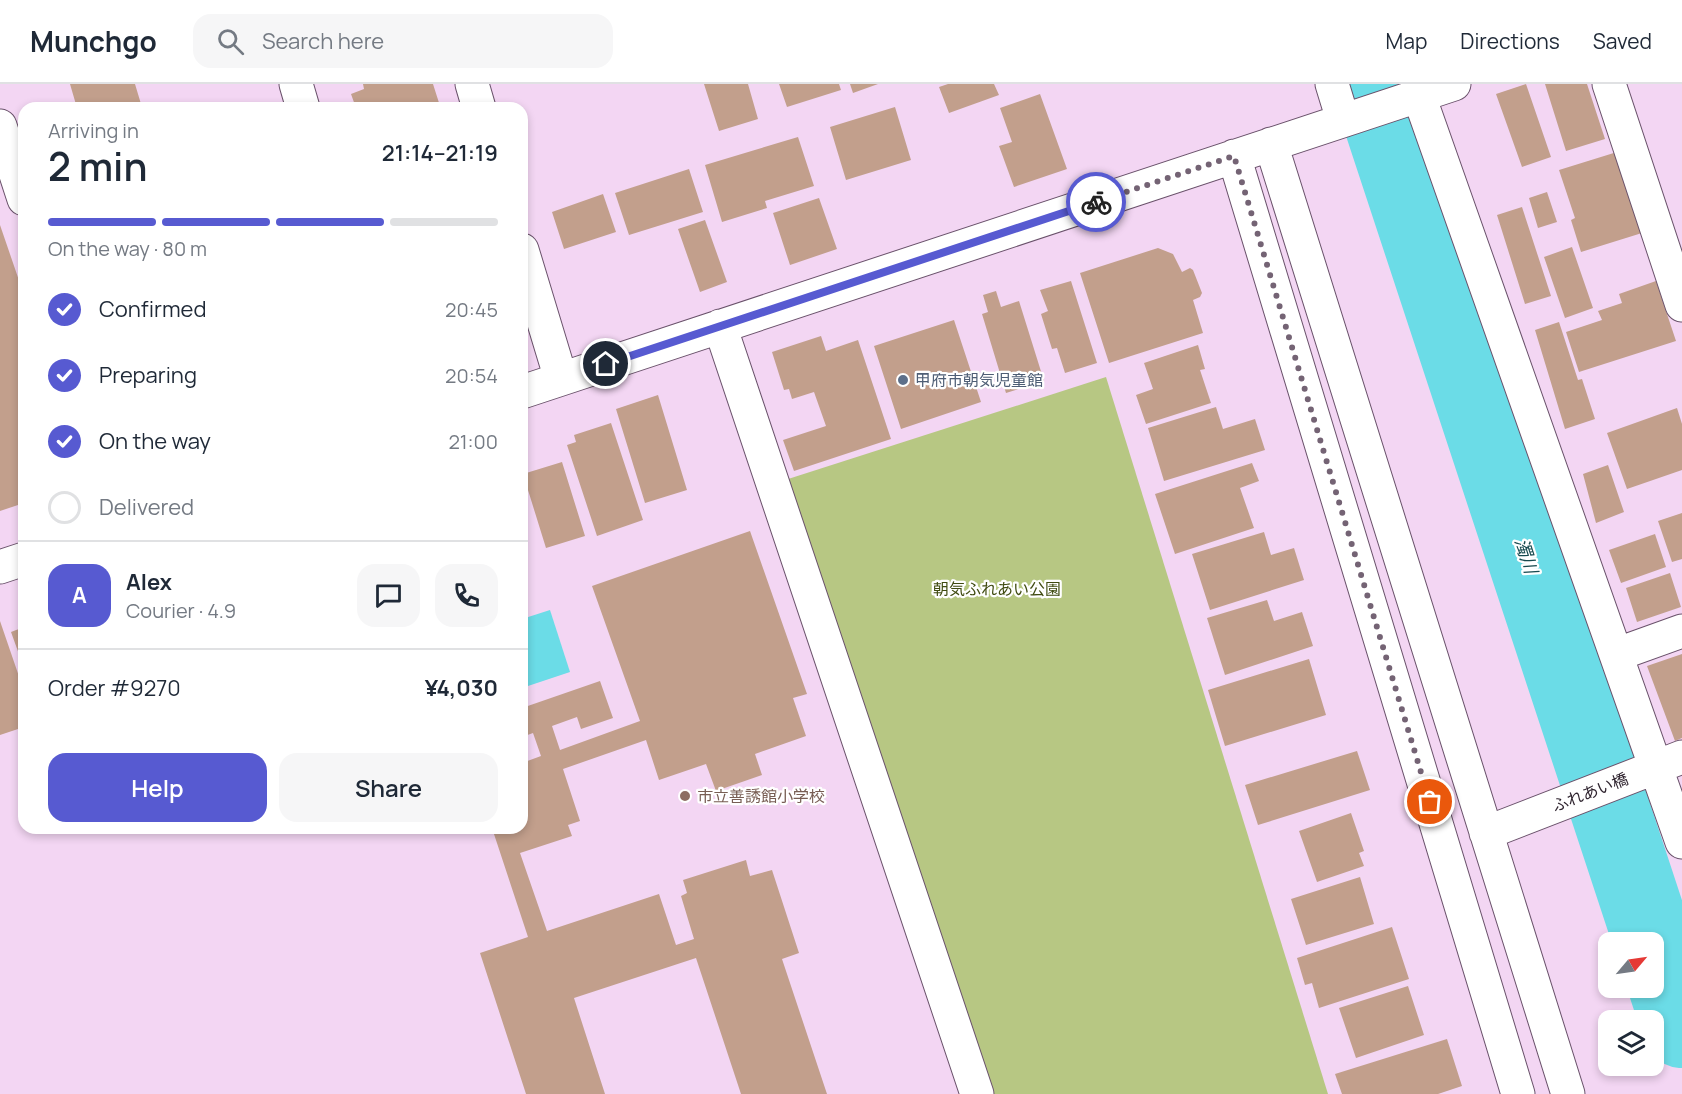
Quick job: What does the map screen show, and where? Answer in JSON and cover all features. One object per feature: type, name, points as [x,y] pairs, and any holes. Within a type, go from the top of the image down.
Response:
[{"type":"street","points":[[296,84],[301,102]]},
{"type":"street","points":[[472,84],[477,102]]},
{"type":"street","points":[[1332,84],[1345,119]]},
{"type":"street","points":[[528,390],[1454,84]]},
{"type":"street","points":[[1609,84],[1682,305]]},
{"type":"street","points":[[1418,97],[1660,765],[1682,842]]},
{"type":"street","points":[[0,126],[18,181]]},
{"type":"street","points":[[1271,144],[1567,1089],[1532,1094]]},
{"type":"street","points":[[1234,156],[1518,1094]]},
{"type":"street","points":[[528,270],[561,379]]},
{"type":"street","points":[[720,326],[977,1094]]},
{"type":"street","points":[[0,567],[18,561]]},
{"type":"street","points":[[1618,654],[1682,631]]},
{"type":"street","name":"ふれあい橋","points":[[1486,832],[1660,765]]},
{"type":"green space","name":"朝気ふれあい公園","points":[[1106,377],[1328,1094],[989,1094],[785,480]]},
{"type":"water","points":[[550,610],[570,672],[528,686],[528,617]]},
{"type":"building","points":[[70,84],[135,84],[140,102],[75,102]]},
{"type":"building","points":[[363,84],[433,84],[439,102],[354,102],[351,94],[364,89]]},
{"type":"building","points":[[704,84],[748,84],[758,119],[719,131]]},
{"type":"building","points":[[779,84],[839,84],[841,90],[787,107]]},
{"type":"building","points":[[850,84],[878,84],[853,93]]},
{"type":"building","points":[[948,84],[994,84],[999,95],[949,113],[939,87]]},
{"type":"building","points":[[1526,84],[1551,157],[1522,167],[1496,94]]},
{"type":"building","points":[[1545,84],[1587,84],[1605,139],[1566,151]]},
{"type":"building","points":[[1040,94],[1067,169],[1014,187],[999,146],[1012,142],[1000,108]]},
{"type":"building","points":[[895,107],[911,160],[846,180],[830,127]]},
{"type":"building","points":[[798,137],[814,186],[765,201],[767,208],[722,222],[705,165]]},
{"type":"building","points":[[1617,152],[1642,233],[1581,252],[1571,220],[1575,218],[1559,170]]},
{"type":"building","points":[[689,169],[703,212],[629,235],[615,193]]},
{"type":"building","points":[[1547,192],[1557,222],[1538,228],[1529,198]]},
{"type":"building","points":[[603,194],[616,232],[564,249],[552,212]]},
{"type":"building","points":[[819,198],[837,249],[790,265],[773,213]]},
{"type":"building","points":[[1522,207],[1551,296],[1525,304],[1497,215]]},
{"type":"building","points":[[705,220],[727,282],[700,292],[678,229]]},
{"type":"building","points":[[0,225],[18,278],[18,505],[0,511]]},
{"type":"building","points":[[1572,247],[1593,308],[1565,318],[1544,257]]},
{"type":"building","points":[[1158,248],[1173,254],[1182,272],[1190,268],[1193,270],[1202,293],[1200,297],[1193,300],[1203,333],[1109,363],[1080,273]]},
{"type":"building","points":[[1071,281],[1097,363],[1065,373],[1057,348],[1052,349],[1041,314],[1048,311],[1040,290]]},
{"type":"building","points":[[1656,281],[1676,341],[1579,372],[1566,332],[1602,320],[1598,311],[1622,303],[1619,294]]},
{"type":"building","points":[[996,291],[1001,307],[1019,301],[1044,381],[1006,393],[982,314],[988,312],[983,295]]},
{"type":"building","points":[[954,320],[981,402],[901,429],[874,346]]},
{"type":"building","points":[[1559,322],[1578,380],[1582,379],[1595,419],[1565,429],[1535,330]]},
{"type":"building","points":[[821,336],[826,351],[858,340],[891,439],[794,471],[783,440],[826,426],[814,392],[792,399],[789,389],[784,390],[772,352]]},
{"type":"building","points":[[1198,345],[1205,369],[1200,370],[1211,403],[1146,424],[1136,395],[1153,389],[1144,363]]},
{"type":"building","points":[[658,395],[687,490],[645,503],[616,409]]},
{"type":"building","points":[[1216,407],[1223,429],[1255,419],[1265,450],[1164,481],[1148,428]]},
{"type":"building","points":[[1677,408],[1682,424],[1682,470],[1627,489],[1607,433]]},
{"type":"building","points":[[611,423],[643,520],[597,536],[567,445],[576,442],[574,435]]},
{"type":"building","points":[[562,462],[585,536],[546,548],[528,490],[528,472]]},
{"type":"building","points":[[1252,463],[1259,481],[1240,488],[1254,528],[1175,554],[1155,494]]},
{"type":"building","points":[[1608,465],[1624,512],[1596,523],[1583,474]]},
{"type":"building","points":[[1682,513],[1682,559],[1672,562],[1658,521]]},
{"type":"building","points":[[750,531],[807,694],[793,698],[806,736],[755,754],[762,775],[716,791],[706,764],[659,780],[646,740],[563,769],[580,821],[568,825],[572,836],[520,853],[547,931],[659,894],[676,945],[694,939],[681,896],[687,893],[683,880],[746,860],[750,876],[772,870],[799,953],[782,959],[827,1094],[741,1094],[696,958],[574,998],[605,1094],[526,1094],[480,953],[528,937],[494,834],[528,834],[528,761],[541,756],[533,733],[528,735],[528,706],[600,681],[613,718],[581,729],[577,717],[552,726],[560,750],[640,721],[592,586]]},
{"type":"building","points":[[1264,532],[1271,555],[1294,548],[1304,580],[1210,610],[1192,554]]},
{"type":"building","points":[[1655,534],[1666,567],[1621,583],[1609,550]]},
{"type":"building","points":[[1670,573],[1681,607],[1637,622],[1626,588]]},
{"type":"building","points":[[1267,600],[1274,621],[1302,612],[1313,646],[1225,675],[1207,618]]},
{"type":"building","points":[[0,621],[18,674],[18,729],[0,735]]},
{"type":"building","points":[[18,629],[18,651],[11,632]]},
{"type":"building","points":[[1682,654],[1682,738],[1675,741],[1647,666]]},
{"type":"building","points":[[1309,659],[1326,715],[1225,746],[1208,690]]},
{"type":"building","points":[[1357,751],[1370,790],[1258,825],[1245,785]]},
{"type":"building","points":[[1351,813],[1364,851],[1359,853],[1364,866],[1317,882],[1299,831]]},
{"type":"building","points":[[1360,877],[1374,924],[1306,945],[1291,899]]},
{"type":"building","points":[[1392,927],[1409,979],[1319,1008],[1312,983],[1305,985],[1297,958]]},
{"type":"building","points":[[1408,986],[1424,1035],[1356,1058],[1339,1008]]},
{"type":"building","points":[[1447,1039],[1462,1086],[1438,1094],[1342,1094],[1335,1074]]},
{"type":"waterway","name":"濁川","points":[[1371,84],[1682,1028]]},
{"type":"way so far","points":[[1096,202],[1234,156],[1430,802]]},
{"type":"place","name":"甲府市朝気児童館","points":[[903,380]]},
{"type":"place","name":"市立善誘館小学校","points":[[685,796]]},
{"type":"route","points":[[606,364],[1096,202]]}]
